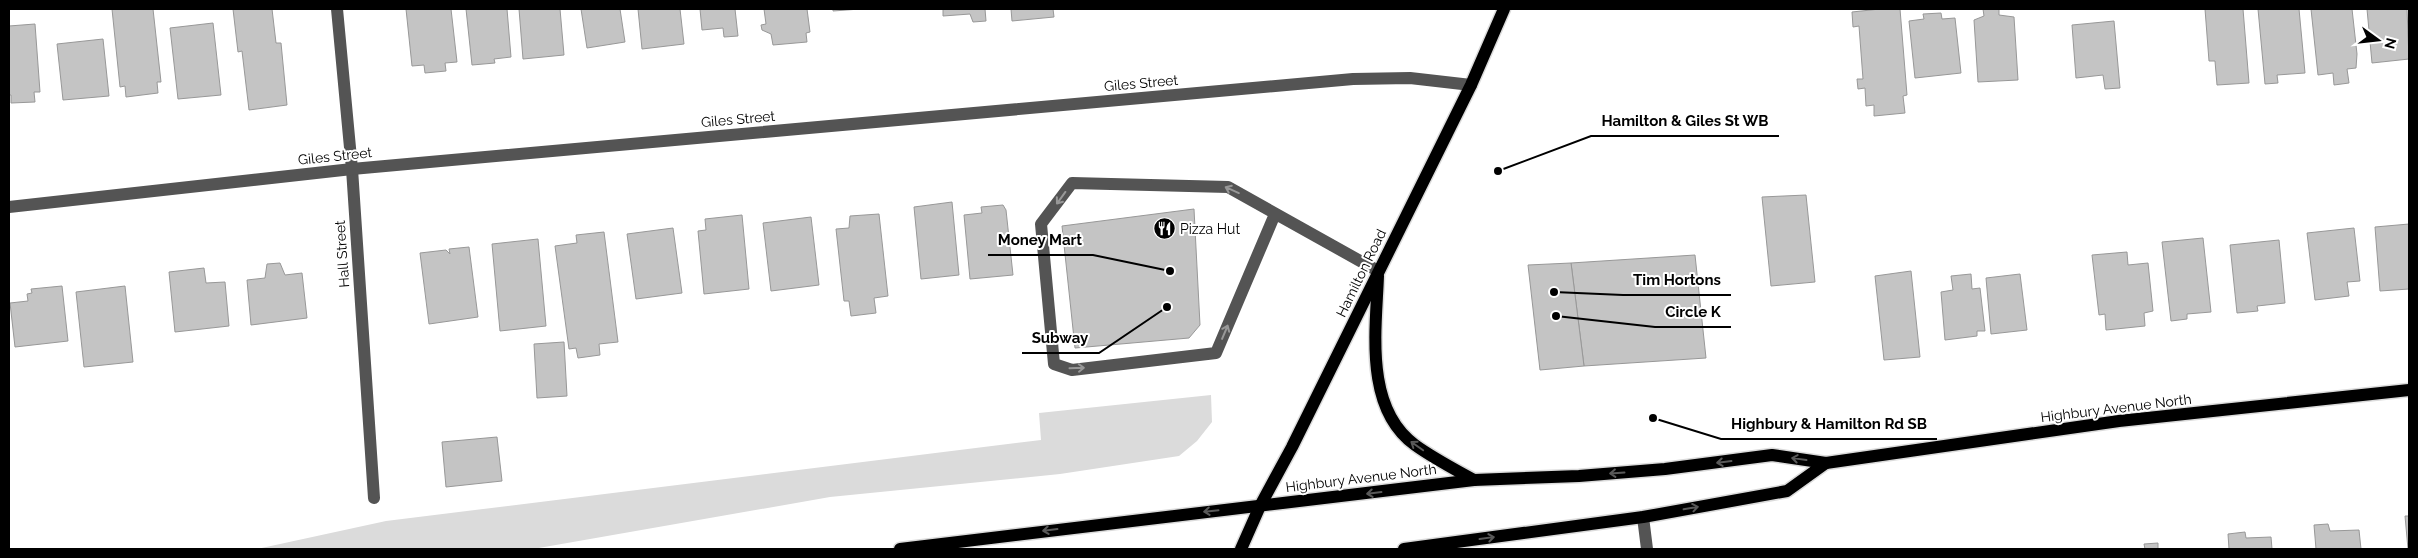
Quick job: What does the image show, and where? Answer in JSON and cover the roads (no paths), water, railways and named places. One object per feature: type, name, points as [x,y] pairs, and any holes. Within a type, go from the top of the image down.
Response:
[{"type":"main road","name":"Hamilton Road","points":[[1241,549],[1260,506],[1292,447],[1471,85],[1504,9]]},
{"type":"main road","points":[[1378,271],[1376,336],[1380,388],[1385,407],[1398,428],[1413,444],[1474,480]]},
{"type":"main road","name":"Highbury Avenue North","points":[[900,549],[1474,480],[1579,476],[1665,469],[1772,455],[1826,463],[2119,421],[2409,390]]},
{"type":"main road","name":"Highbury Avenue North","points":[[1404,549],[1643,517],[1787,491],[1826,463]]},
{"type":"street","name":"Hall Street","points":[[337,9],[352,169],[374,498]]},
{"type":"street","name":"Giles Street","points":[[9,207],[352,169],[1353,79],[1410,78],[1471,85]]},
{"type":"street","points":[[1275,214],[1216,353],[1072,370],[1054,364],[1041,224],[1072,183],[1228,187],[1378,271]]},
{"type":"street","points":[[1643,517],[1647,549]]},
{"type":"place","name":"Hamilton & Giles St WB","points":[[1498,171]]},
{"type":"place","name":"Pizza Hut","points":[[1164,229]]},
{"type":"place","name":"Money Mart","points":[[1170,271]]},
{"type":"place","name":"Tim Hortons","points":[[1554,292]]},
{"type":"place","name":"Subway","points":[[1167,307]]},
{"type":"place","name":"Circle K","points":[[1556,316]]},
{"type":"place","name":"Highbury & Hamilton Rd SB","points":[[1653,418]]}]
